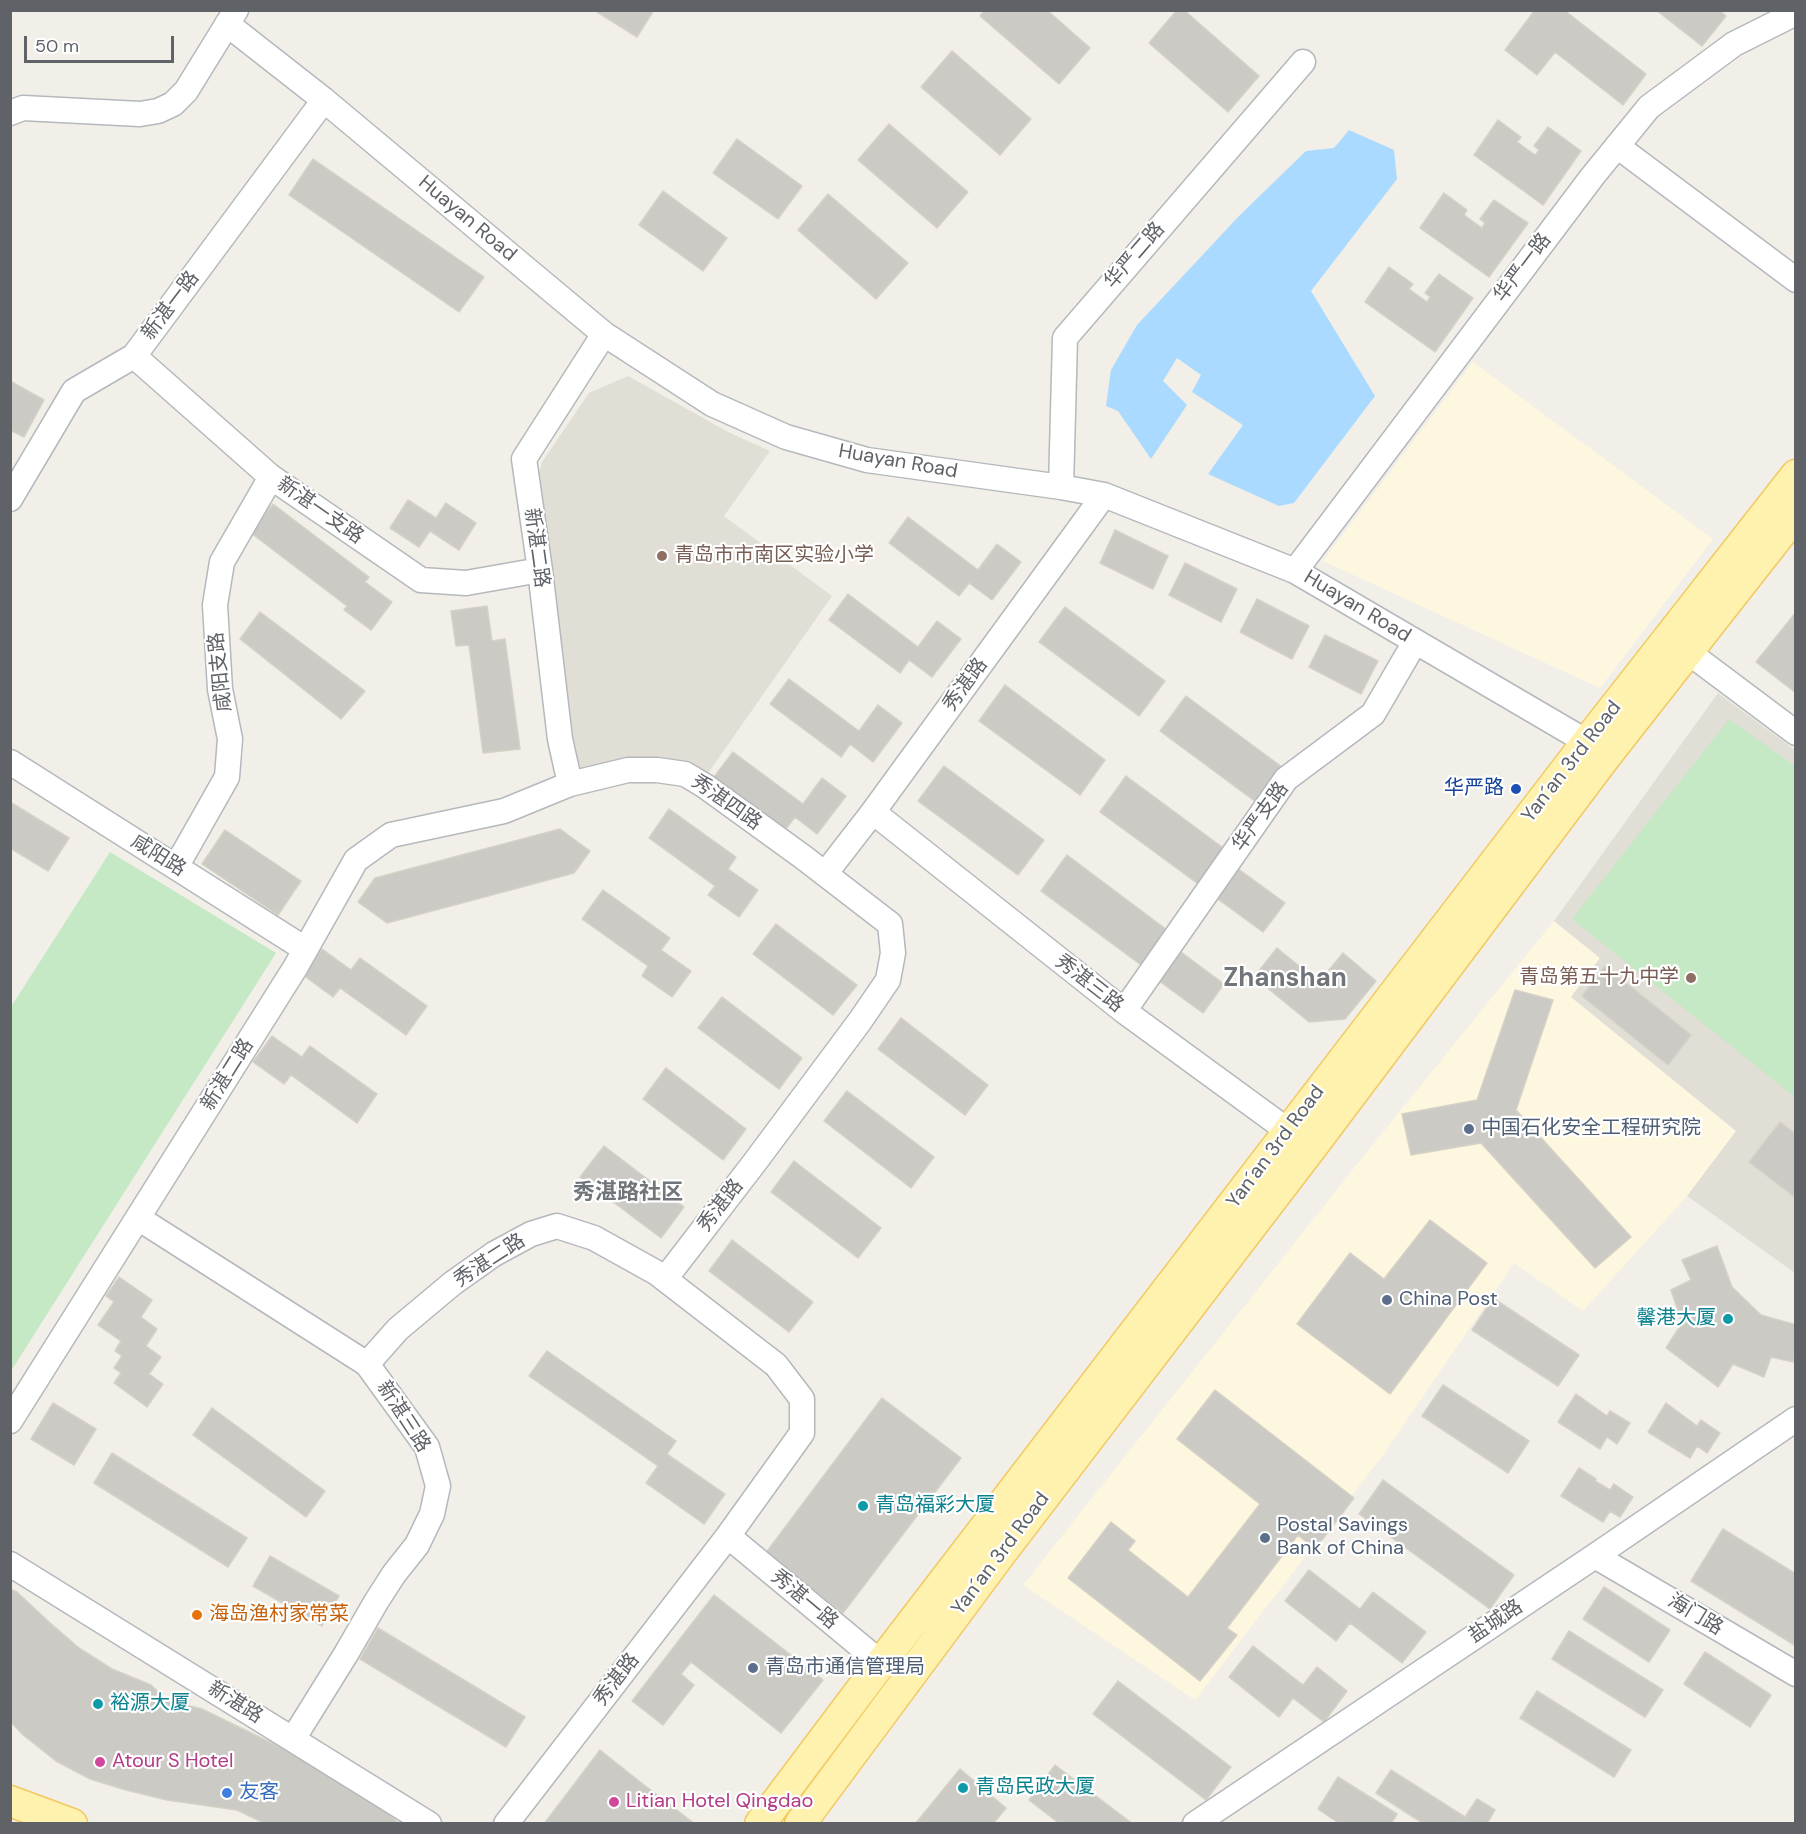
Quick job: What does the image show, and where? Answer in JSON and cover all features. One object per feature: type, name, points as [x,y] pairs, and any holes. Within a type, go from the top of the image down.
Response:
[{"type":"main road","name":"Yan´an 3rd Road","points":[[760,1824],[881,1664],[1300,1139],[1597,749],[1796,475]]},
{"type":"main road","name":"Yan´an 3rd Road","points":[[1597,749],[1688,652],[1796,514]]},
{"type":"main road","name":"Yan´an 3rd Road","points":[[800,1824],[995,1561],[1300,1139]]},
{"type":"main road","points":[[10,1801],[72,1824]]},
{"type":"street","name":"华严一路","points":[[1295,571],[1649,106],[1734,44],[1796,13]]},
{"type":"street","points":[[10,113],[23,108],[140,114],[158,111],[173,104],[186,91],[231,17]]},
{"type":"street","name":"Huayan Road","points":[[231,17],[324,100],[604,334],[712,404],[786,437],[867,460],[1104,495],[1295,571],[1597,749]]},
{"type":"street","name":"华严二路","points":[[1061,487],[1065,338],[1303,62]]},
{"type":"street","name":"新湛一路","points":[[10,499],[75,391],[134,356],[324,100]]},
{"type":"street","points":[[1617,146],[1796,280]]},
{"type":"street","name":"新湛二路","points":[[570,784],[560,739],[524,459],[604,334]]},
{"type":"street","name":"新湛一支路","points":[[134,356],[271,477],[421,580],[466,583],[540,570]]},
{"type":"street","name":"咸阳支路","points":[[176,867],[227,777],[230,739],[220,689],[215,606],[222,562],[271,477]]},
{"type":"street","name":"秀湛路","points":[[664,1279],[755,1162],[888,980],[893,953],[890,924],[825,874],[873,812],[1104,495]]},
{"type":"street","name":"华严支路","points":[[1124,1011],[1286,779],[1373,714],[1415,642]]},
{"type":"street","points":[[1688,652],[1796,733]]},
{"type":"street","name":"咸阳路","points":[[10,762],[305,949]]},
{"type":"street","name":"秀湛四路","points":[[504,812],[570,784],[628,770],[657,770],[685,774],[705,786],[825,874]]},
{"type":"street","name":"新湛二路","points":[[10,1421],[305,949],[356,860],[391,835],[504,812]]},
{"type":"street","name":"秀湛三路","points":[[873,812],[1124,1011],[1300,1139]]},
{"type":"street","name":"新湛三路","points":[[138,1218],[367,1364],[427,1447],[438,1486],[432,1514],[417,1545],[376,1602],[293,1739]]},
{"type":"street","name":"秀湛二路","points":[[367,1364],[398,1329],[461,1277],[494,1254],[531,1234],[557,1226],[594,1238],[657,1273],[776,1365],[802,1399],[802,1433],[728,1536]]},
{"type":"street","name":"盐城路","points":[[1195,1824],[1796,1419]]},
{"type":"street","name":"秀湛路","points":[[506,1824],[728,1536]]},
{"type":"street","name":"秀湛一路","points":[[728,1536],[881,1664]]},
{"type":"street","name":"海门路","points":[[1595,1556],[1796,1674]]},
{"type":"street","name":"新湛路","points":[[10,1564],[429,1824]]},
{"type":"shaded area","points":[[1473,362],[1713,539],[1600,688],[1323,561]]},
{"type":"shaded area","name":"青岛市市南区实验小学","points":[[628,376],[730,433],[770,451],[724,516],[832,596],[706,776],[581,770],[568,746],[537,480],[542,462],[589,393]]},
{"type":"shaded area","name":"青岛第五十九中学","points":[[1718,693],[1795,750],[1795,1273],[1687,1196],[1736,1131],[1571,997],[1600,958],[1554,921]]},
{"type":"shaded area","points":[[1554,921],[1600,958],[1572,998],[1736,1131],[1687,1196],[1583,1311],[1514,1263],[1383,1455],[1195,1700],[1023,1585],[1362,1158]]},
{"type":"green space","points":[[1729,719],[1795,766],[1795,1097],[1572,919]]},
{"type":"green space","points":[[110,852],[276,953],[11,1371],[11,1007]]},
{"type":"water","points":[[1349,130],[1394,150],[1397,179],[1311,291],[1375,396],[1294,503],[1279,506],[1208,474],[1243,425],[1192,392],[1201,375],[1177,358],[1163,381],[1187,405],[1151,459],[1118,411],[1106,406],[1111,370],[1137,325],[1240,215],[1306,151],[1334,148]]},
{"type":"building","points":[[594,10],[654,10],[637,37]]},
{"type":"building","points":[[985,10],[1047,10],[1090,48],[1059,84],[980,16]]},
{"type":"building","points":[[1177,10],[1184,10],[1259,76],[1228,112],[1149,43]]},
{"type":"building","points":[[1535,10],[1564,10],[1646,74],[1623,105],[1555,52],[1537,75],[1505,50]]},
{"type":"building","points":[[1656,10],[1719,10],[1726,16],[1702,46]]},
{"type":"building","points":[[952,51],[1031,119],[1000,155],[921,87]]},
{"type":"building","points":[[1498,120],[1521,137],[1517,142],[1535,155],[1539,150],[1534,146],[1548,127],[1581,151],[1543,205],[1474,155]]},
{"type":"building","points":[[889,124],[968,192],[937,228],[858,160]]},
{"type":"building","points":[[737,139],[802,186],[778,219],[713,173]]},
{"type":"building","points":[[313,159],[484,277],[459,312],[289,195]]},
{"type":"building","points":[[663,191],[727,238],[703,271],[639,225]]},
{"type":"building","points":[[1444,193],[1467,210],[1464,215],[1482,228],[1485,223],[1480,219],[1494,200],[1528,223],[1489,277],[1420,228]]},
{"type":"building","points":[[828,194],[908,263],[876,299],[798,230]]},
{"type":"building","points":[[1389,267],[1413,284],[1409,289],[1427,302],[1430,297],[1425,293],[1439,274],[1473,298],[1435,352],[1365,302]]},
{"type":"building","points":[[10,381],[44,400],[24,437],[10,430]]},
{"type":"building","points":[[408,500],[436,518],[446,503],[476,523],[459,550],[430,531],[419,547],[390,528]]},
{"type":"building","points":[[273,504],[369,577],[365,582],[392,602],[371,630],[344,610],[347,606],[251,533]]},
{"type":"building","points":[[908,517],[978,570],[997,544],[1021,562],[992,600],[969,583],[959,596],[889,543]]},
{"type":"building","points":[[1115,530],[1168,556],[1153,589],[1100,563]]},
{"type":"building","points":[[1185,563],[1237,589],[1221,622],[1169,595]]},
{"type":"building","points":[[848,594],[918,647],[937,621],[961,639],[932,677],[909,660],[900,673],[829,620]]},
{"type":"building","points":[[1257,599],[1309,626],[1292,659],[1240,632]]},
{"type":"building","points":[[487,606],[492,641],[505,639],[520,749],[483,753],[469,645],[456,646],[451,611]]},
{"type":"building","points":[[1065,607],[1165,681],[1139,716],[1039,642]]},
{"type":"building","points":[[260,612],[365,691],[341,719],[240,639]]},
{"type":"building","points":[[1796,612],[1796,693],[1756,662]]},
{"type":"building","points":[[1325,635],[1378,661],[1361,694],[1309,667]]},
{"type":"building","points":[[789,679],[859,731],[878,705],[902,723],[873,762],[850,744],[841,757],[770,704]]},
{"type":"building","points":[[1005,685],[1105,760],[1080,795],[979,721]]},
{"type":"building","points":[[1186,696],[1286,770],[1260,805],[1160,731]]},
{"type":"building","points":[[733,752],[803,804],[822,778],[846,796],[817,834],[795,817],[785,830],[714,777]]},
{"type":"building","points":[[944,766],[1044,840],[1018,875],[918,801]]},
{"type":"building","points":[[1126,776],[1226,850],[1201,886],[1100,812]]},
{"type":"building","points":[[10,802],[69,838],[48,871],[10,848]]},
{"type":"building","points":[[669,809],[736,857],[728,869],[758,890],[739,917],[708,895],[715,886],[649,838]]},
{"type":"building","points":[[560,829],[590,851],[574,873],[387,923],[358,902],[375,878]]},
{"type":"building","points":[[225,830],[301,881],[278,915],[202,864]]},
{"type":"building","points":[[1067,855],[1167,930],[1141,965],[1041,891]]},
{"type":"building","points":[[1237,868],[1285,903],[1263,932],[1215,897]]},
{"type":"building","points":[[603,890],[670,938],[661,950],[691,971],[672,997],[642,976],[648,966],[582,919]]},
{"type":"building","points":[[776,924],[857,985],[833,1015],[753,954]]},
{"type":"building","points":[[1277,948],[1327,989],[1337,977],[1329,970],[1343,953],[1376,981],[1345,1019],[1309,1022],[1254,977]]},
{"type":"building","points":[[322,949],[351,970],[360,958],[427,1006],[406,1035],[340,988],[333,997],[303,975]]},
{"type":"building","points":[[1177,949],[1224,984],[1203,1013],[1155,978]]},
{"type":"building","points":[[1605,966],[1691,1035],[1668,1065],[1582,996]]},
{"type":"building","name":"中国石化安全工程研究院","points":[[1515,990],[1553,1000],[1516,1110],[1631,1237],[1595,1268],[1481,1143],[1411,1155],[1402,1114],[1477,1100]]},
{"type":"building","points":[[722,997],[802,1058],[779,1089],[698,1028]]},
{"type":"building","points":[[901,1018],[988,1085],[965,1115],[878,1049]]},
{"type":"building","points":[[272,1036],[302,1057],[310,1046],[377,1094],[357,1123],[291,1075],[284,1084],[253,1062]]},
{"type":"building","points":[[666,1068],[746,1129],[723,1160],[643,1099]]},
{"type":"building","points":[[847,1091],[934,1157],[911,1188],[824,1121]]},
{"type":"building","points":[[1780,1122],[1796,1134],[1796,1198],[1749,1162]]},
{"type":"building","points":[[604,1146],[684,1207],[661,1238],[580,1177]]},
{"type":"building","points":[[794,1161],[881,1228],[858,1258],[771,1192]]},
{"type":"building","name":"China Post","points":[[1430,1220],[1487,1263],[1390,1394],[1297,1324],[1350,1253],[1384,1279]]},
{"type":"building","points":[[732,1240],[813,1302],[789,1332],[709,1271]]},
{"type":"building","name":"馨港大厦","points":[[1717,1246],[1732,1287],[1761,1315],[1796,1325],[1796,1350],[1793,1362],[1771,1357],[1764,1377],[1733,1364],[1718,1387],[1666,1348],[1682,1323],[1671,1290],[1691,1280],[1682,1260]]},
{"type":"building","points":[[119,1277],[152,1300],[141,1317],[157,1329],[146,1346],[161,1357],[149,1374],[163,1384],[147,1407],[114,1383],[121,1373],[114,1368],[122,1356],[115,1351],[121,1341],[98,1325],[114,1302],[106,1296]]},
{"type":"building","points":[[1493,1298],[1579,1355],[1558,1386],[1472,1330]]},
{"type":"building","points":[[547,1351],[676,1441],[667,1454],[725,1494],[704,1524],[646,1483],[658,1466],[529,1376]]},
{"type":"building","points":[[1443,1385],[1529,1441],[1508,1473],[1422,1416]]},
{"type":"building","name":"Postal Savings Bank of China","points":[[1215,1390],[1354,1498],[1315,1549],[1298,1535],[1227,1628],[1237,1635],[1200,1681],[1068,1578],[1111,1522],[1135,1541],[1128,1550],[1188,1597],[1260,1504],[1177,1439]]},
{"type":"building","points":[[1576,1394],[1607,1416],[1610,1411],[1630,1423],[1617,1444],[1607,1437],[1600,1449],[1558,1422]]},
{"type":"building","name":"青岛福彩大厦","points":[[882,1398],[961,1458],[843,1613],[765,1554]]},
{"type":"building","points":[[53,1403],[96,1429],[74,1465],[31,1439]]},
{"type":"building","points":[[1666,1403],[1697,1426],[1701,1420],[1720,1433],[1707,1453],[1697,1446],[1690,1458],[1648,1432]]},
{"type":"building","points":[[212,1408],[325,1491],[306,1517],[193,1435]]},
{"type":"building","points":[[112,1453],[247,1538],[228,1567],[94,1483]]},
{"type":"building","points":[[1579,1468],[1610,1490],[1614,1484],[1633,1497],[1620,1517],[1610,1511],[1603,1522],[1561,1496]]},
{"type":"building","points":[[1383,1480],[1514,1575],[1490,1609],[1359,1514]]},
{"type":"building","points":[[1723,1529],[1796,1574],[1796,1646],[1691,1581]]},
{"type":"building","points":[[270,1556],[339,1596],[322,1626],[253,1586]]},
{"type":"building","points":[[1309,1570],[1360,1609],[1373,1592],[1426,1632],[1402,1663],[1350,1623],[1336,1641],[1285,1601]]},
{"type":"building","points":[[1604,1587],[1670,1630],[1649,1662],[1583,1619]]},
{"type":"building","name":"裕源大厦","points":[[10,1589],[17,1592],[79,1648],[112,1669],[151,1685],[167,1700],[202,1709],[290,1752],[381,1806],[399,1824],[266,1824],[237,1810],[167,1800],[126,1790],[90,1779],[56,1761],[22,1734],[10,1721]]},
{"type":"building","name":"青岛市通信管理局","points":[[714,1595],[823,1680],[781,1733],[691,1662],[681,1674],[694,1685],[663,1725],[632,1701]]},
{"type":"building","points":[[378,1628],[525,1717],[506,1747],[360,1659]]},
{"type":"building","points":[[1569,1631],[1663,1690],[1645,1717],[1552,1659]]},
{"type":"building","points":[[1253,1646],[1303,1685],[1317,1667],[1347,1691],[1324,1722],[1293,1698],[1279,1717],[1229,1677]]},
{"type":"building","points":[[1705,1652],[1771,1695],[1750,1727],[1684,1684]]},
{"type":"building","points":[[1118,1681],[1231,1767],[1206,1800],[1093,1714]]},
{"type":"building","points":[[1537,1691],[1631,1750],[1614,1777],[1520,1718]]},
{"type":"building","name":"Litian Hotel Qingdao","points":[[600,1750],[639,1781],[695,1824],[544,1824]]},
{"type":"building","points":[[1055,1765],[1133,1824],[1060,1824],[1029,1800]]},
{"type":"building","name":"青岛民政大厦","points":[[960,1769],[1006,1808],[993,1824],[915,1824]]},
{"type":"building","points":[[1391,1770],[1465,1817],[1477,1799],[1495,1810],[1487,1824],[1424,1824],[1376,1793]]},
{"type":"building","points":[[1338,1777],[1397,1814],[1391,1824],[1340,1824],[1318,1809]]},
{"type":"place","name":"青岛市市南区实验小学","points":[[662,556]]},
{"type":"place","name":"华严路","points":[[1516,789]]},
{"type":"place","name":"青岛第五十九中学","points":[[1691,978]]},
{"type":"place","name":"中国石化安全工程研究院","points":[[1469,1129]]},
{"type":"place","name":"China Post","points":[[1387,1300]]},
{"type":"place","name":"馨港大厦","points":[[1728,1319]]},
{"type":"place","name":"青岛福彩大厦","points":[[863,1506]]},
{"type":"place","name":"Postal Savings Bank of China","points":[[1265,1538]]},
{"type":"place","name":"海岛渔村家常菜","points":[[197,1615]]},
{"type":"place","name":"青岛市通信管理局","points":[[753,1668]]},
{"type":"place","name":"裕源大厦","points":[[98,1704]]},
{"type":"place","name":"Atour S Hotel","points":[[100,1762]]},
{"type":"place","name":"青岛民政大厦","points":[[963,1788]]},
{"type":"place","name":"友客","points":[[227,1793]]},
{"type":"place","name":"Litian Hotel Qingdao","points":[[614,1802]]},
{"type":"district","name":"Zhanshan","points":[[1285,979]]},
{"type":"district","name":"秀湛路社区","points":[[628,1193]]}]
